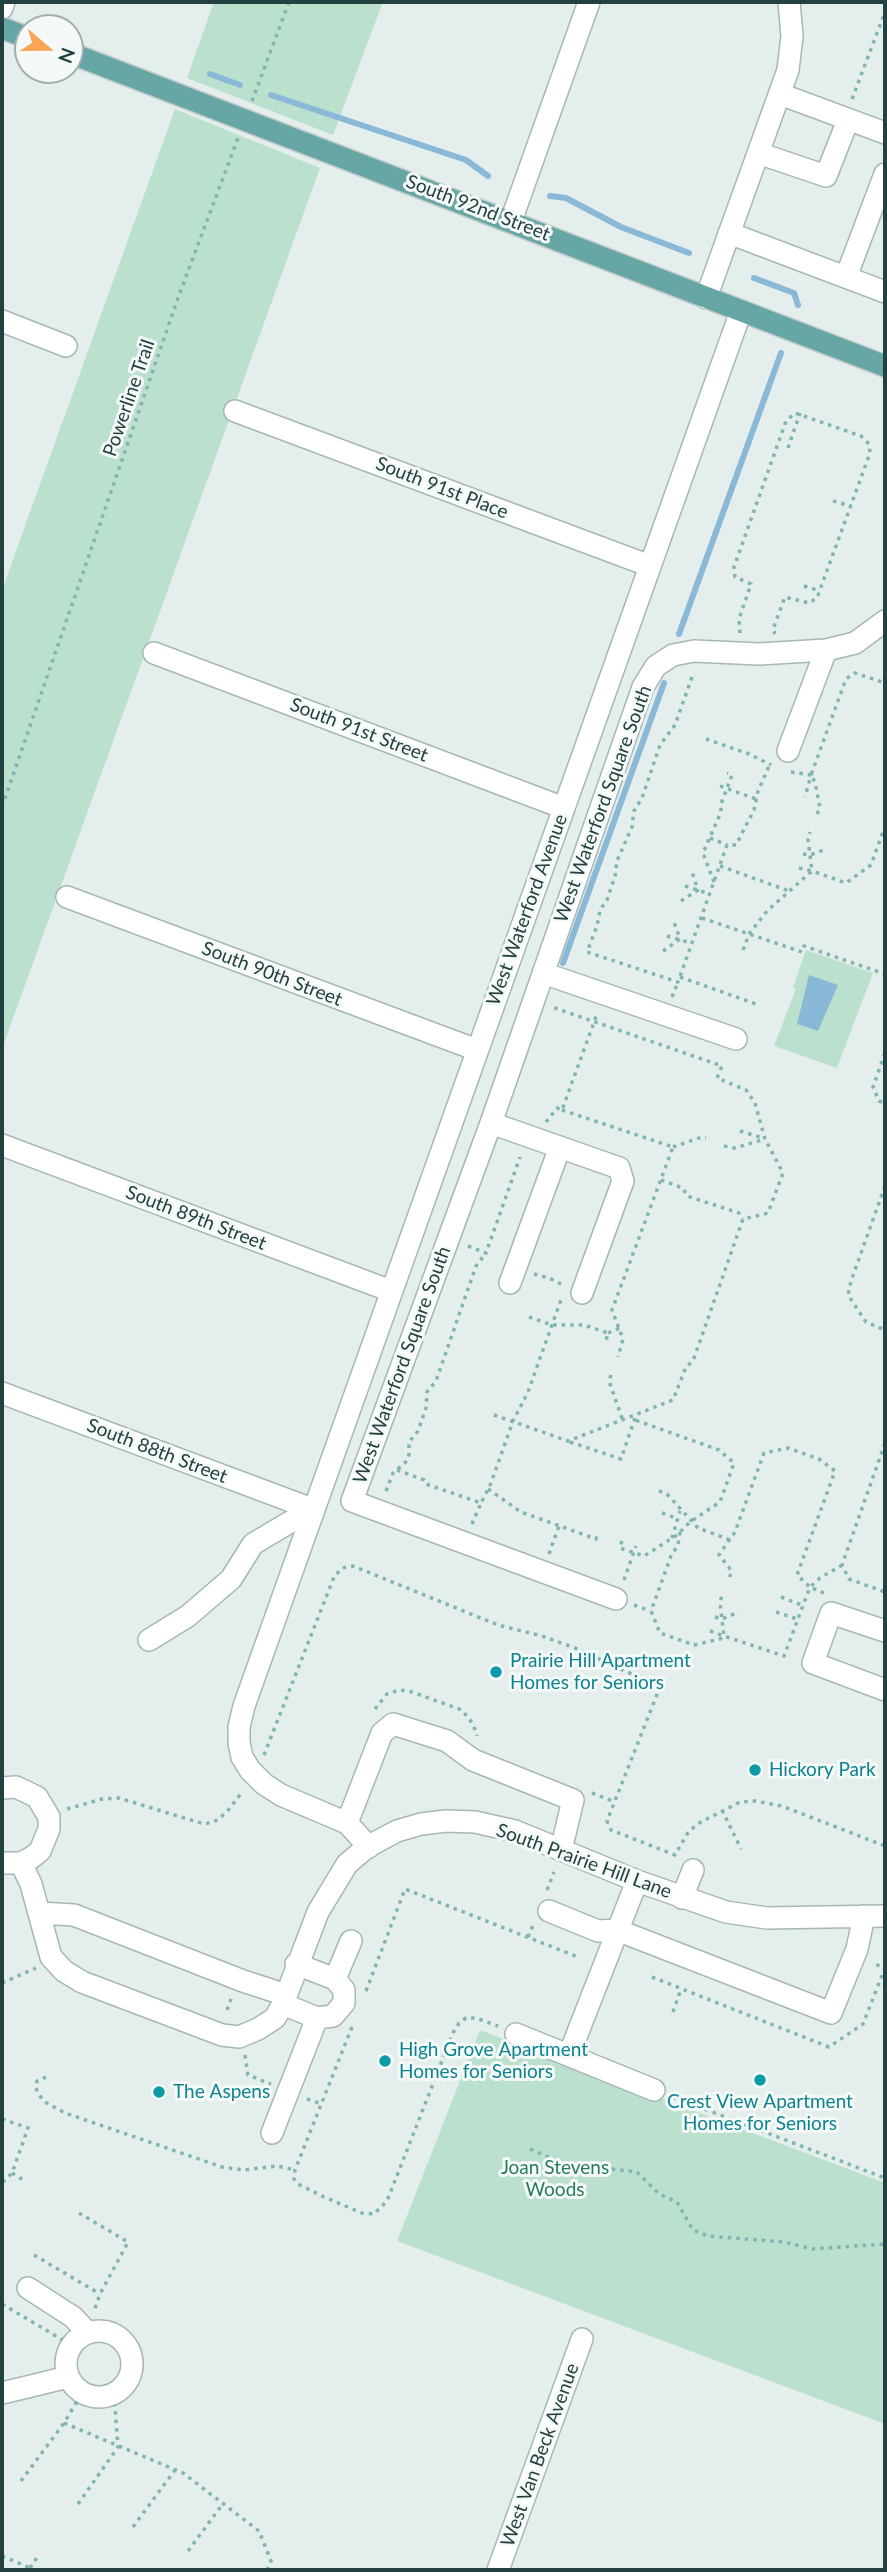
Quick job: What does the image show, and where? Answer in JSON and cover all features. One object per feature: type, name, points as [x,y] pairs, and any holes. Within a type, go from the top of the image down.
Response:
[{"type":"main road","name":"South 92nd Street","points":[[84,58],[885,366]]},
{"type":"street","points":[[2,8],[4,2]]},
{"type":"street","points":[[511,221],[589,2]]},
{"type":"street","points":[[706,298],[788,69],[792,36],[789,2]]},
{"type":"street","points":[[780,93],[850,110],[885,133]]},
{"type":"street","points":[[758,153],[826,176],[850,110]]},
{"type":"street","points":[[846,277],[885,174]]},
{"type":"street","points":[[730,233],[885,292]]},
{"type":"street","name":"West Waterford Avenue","points":[[254,1775],[242,1757],[239,1727],[244,1706],[741,311]]},
{"type":"street","points":[[2,321],[66,346]]},
{"type":"street","name":"South 91st Place","points":[[235,411],[650,566]]},
{"type":"street","name":"West Waterford Square South","points":[[616,1599],[352,1500],[491,1123],[643,687],[656,666],[673,655],[694,651],[779,653],[826,650],[855,643],[885,621]]},
{"type":"street","points":[[786,764],[826,650]]},
{"type":"street","name":"South 91st Street","points":[[155,653],[564,808]]},
{"type":"street","name":"South 90th Street","points":[[67,897],[477,1050]]},
{"type":"street","points":[[543,973],[736,1039]]},
{"type":"street","points":[[491,1123],[619,1168],[623,1181],[582,1293]]},
{"type":"street","name":"South 89th Street","points":[[2,1146],[390,1291]]},
{"type":"street","points":[[513,1276],[560,1147]]},
{"type":"street","name":"South 88th Street","points":[[2,1393],[312,1509]]},
{"type":"street","points":[[149,1640],[188,1616],[231,1579],[253,1544],[312,1509]]},
{"type":"street","points":[[885,1631],[831,1613],[813,1663],[885,1690]]},
{"type":"street","points":[[347,1823],[382,1733],[393,1724],[447,1741],[473,1760],[573,1800],[561,1850]]},
{"type":"street","points":[[254,1775],[281,1795],[347,1823],[369,1847]]},
{"type":"street","points":[[2,1788],[16,1787],[27,1790],[44,1806],[49,1817]]},
{"type":"street","name":"South Prairie Hill Lane","points":[[11,1863],[32,1858],[40,1851],[49,1829],[49,1817]]},
{"type":"street","name":"South Prairie Hill Lane","points":[[11,1863],[31,1884],[51,1957],[64,1971],[82,1982],[222,2035],[239,2037],[275,2018],[285,2000],[296,1964],[318,1912],[346,1864],[397,1831],[446,1821],[475,1822],[515,1831],[637,1881],[726,1912],[767,1918],[875,1916]]},
{"type":"street","points":[[682,1898],[693,1870]]},
{"type":"street","points":[[569,2055],[637,1881]]},
{"type":"street","points":[[549,1911],[598,1931],[617,1930],[831,2013],[857,1949],[875,1916]]},
{"type":"street","points":[[39,1913],[74,1915],[285,2000],[317,2018],[333,2016],[344,2003],[344,1990],[335,1979],[296,1964]]},
{"type":"street","points":[[335,1979],[351,1941]]},
{"type":"street","points":[[272,2133],[317,2018]]},
{"type":"street","points":[[516,2034],[654,2091]]},
{"type":"street","points":[[28,2288],[73,2316],[80,2339]]},
{"type":"street","points":[[99,2331],[119,2338],[126,2346],[132,2367],[129,2378],[114,2394],[92,2397],[82,2393],[68,2377],[65,2366],[67,2356],[80,2339],[99,2331]]},
{"type":"street","name":"West Van Beck Avenue","points":[[498,2570],[582,2339]]},
{"type":"street","points":[[2,2393],[68,2377]]},
{"type":"path","name":"Powerline Trail","points":[[2,807],[178,298],[289,2]]},
{"type":"path","points":[[850,110],[885,12]]},
{"type":"path","points":[[788,449],[800,413]]},
{"type":"path","points":[[740,653],[739,619],[751,584],[735,577],[734,567],[780,437],[791,415],[800,413],[861,436],[869,444],[870,453],[817,598],[809,603],[785,597],[773,629],[779,653]]},
{"type":"path","points":[[780,437],[789,440]]},
{"type":"path","points":[[833,501],[850,506]]},
{"type":"path","points":[[804,586],[820,591]]},
{"type":"path","points":[[805,797],[846,680],[855,673],[885,683]]},
{"type":"path","points":[[692,677],[675,725],[660,745],[642,798],[634,811],[632,827],[617,861],[615,876],[607,900],[600,910],[587,952],[677,982],[727,845]]},
{"type":"path","points":[[706,739],[770,764],[786,764],[811,775],[820,808],[817,814]]},
{"type":"path","points":[[709,837],[727,845],[736,845],[754,810],[770,764]]},
{"type":"path","points":[[714,882],[703,853],[721,812],[721,804],[732,775],[727,773]]},
{"type":"path","points":[[720,786],[756,799]]},
{"type":"path","points":[[799,868],[846,883],[871,865],[885,826]]},
{"type":"path","points":[[810,832],[808,839],[812,872]]},
{"type":"path","points":[[803,854],[810,855],[826,849]]},
{"type":"path","points":[[720,866],[789,891]]},
{"type":"path","points":[[692,872],[698,890]]},
{"type":"path","points":[[744,950],[749,934],[767,911],[812,872]]},
{"type":"path","points":[[685,886],[710,894]]},
{"type":"path","points":[[681,901],[698,890]]},
{"type":"path","points":[[701,918],[802,952],[804,947],[885,974]]},
{"type":"path","points":[[674,922],[680,939]]},
{"type":"path","points":[[667,936],[692,943]]},
{"type":"path","points":[[663,951],[680,939]]},
{"type":"path","points":[[680,976],[756,1004]]},
{"type":"path","points":[[538,1139],[552,1113],[557,1108],[562,1110],[604,995]]},
{"type":"path","points":[[534,999],[722,1066],[717,1078],[746,1090],[755,1103],[765,1139],[783,1173],[768,1213],[743,1219]]},
{"type":"path","points":[[885,1053],[873,1087],[879,1101],[885,1103]]},
{"type":"path","points":[[740,1131],[765,1139]]},
{"type":"path","points":[[673,1147],[705,1138]]},
{"type":"path","points":[[724,1146],[735,1148],[765,1139]]},
{"type":"path","points":[[379,1510],[393,1473],[410,1455],[410,1442],[418,1431],[426,1408],[427,1392],[436,1381],[476,1266],[486,1253],[520,1157]]},
{"type":"path","points":[[661,1180],[683,1188],[687,1196],[739,1213],[743,1219]]},
{"type":"path","points":[[885,1186],[848,1296],[866,1321],[885,1330]]},
{"type":"path","points":[[568,1441],[635,1418],[673,1400],[686,1367],[693,1361],[743,1219]]},
{"type":"path","points":[[448,1239],[486,1253]]},
{"type":"path","points":[[476,1513],[488,1489],[513,1421],[528,1392],[566,1287],[549,1278],[513,1276]]},
{"type":"path","points":[[529,1317],[552,1325],[584,1325],[608,1333],[620,1328]]},
{"type":"path","points":[[606,1341],[608,1333]]},
{"type":"path","points":[[611,1375],[609,1381],[623,1421]]},
{"type":"path","points":[[885,1407],[885,1413]]},
{"type":"path","points":[[494,1415],[621,1459],[635,1418]]},
{"type":"path","points":[[622,1541],[620,1548],[644,1556],[672,1538],[720,1502],[734,1463],[719,1450],[635,1418]]},
{"type":"path","points":[[820,1578],[842,1565],[885,1443]]},
{"type":"path","points":[[710,1631],[784,1656],[810,1587],[797,1575],[835,1471],[819,1459],[788,1448],[764,1453],[735,1532],[719,1555],[731,1570],[730,1577]]},
{"type":"path","points":[[397,1470],[424,1480],[426,1484],[481,1503]]},
{"type":"path","points":[[488,1489],[521,1512],[596,1539],[598,1533]]},
{"type":"path","points":[[659,1491],[667,1494],[698,1528],[730,1540]]},
{"type":"path","points":[[672,1538],[680,1511]]},
{"type":"path","points":[[662,1513],[677,1519]]},
{"type":"path","points":[[543,1572],[559,1526]]},
{"type":"path","points":[[680,1532],[680,1541],[671,1556],[651,1611],[653,1618],[660,1633],[694,1645],[724,1636]]},
{"type":"path","points":[[842,1565],[849,1579],[885,1592]]},
{"type":"path","points":[[49,1817],[82,1804],[119,1798],[204,1825],[214,1822],[226,1813],[260,1765],[334,1577],[342,1568],[353,1566],[498,1625],[575,1648],[660,1688],[607,1821],[611,1830],[676,1855],[687,1834],[696,1824],[740,1802],[755,1801],[770,1803],[885,1846]]},
{"type":"path","points":[[722,1595],[720,1603],[724,1636]]},
{"type":"path","points":[[781,1597],[803,1605]]},
{"type":"path","points":[[715,1617],[722,1619],[739,1612]]},
{"type":"path","points":[[776,1612],[798,1619]]},
{"type":"path","points":[[722,1810],[741,1849]]},
{"type":"path","points":[[361,2003],[405,1889],[578,1957]]},
{"type":"path","points":[[2,1983],[38,1967]]},
{"type":"path","points":[[673,2012],[681,1989]]},
{"type":"path","points":[[356,2015],[295,2170],[294,2179],[298,2184],[346,2207],[374,2214],[387,2201],[437,2071],[459,2023],[466,2018],[476,2018],[516,2034]]},
{"type":"path","points":[[245,2057],[248,2075],[280,2088]]},
{"type":"path","points":[[46,2077],[37,2081],[39,2095],[45,2102],[65,2113],[222,2167],[244,2170],[277,2166],[295,2170]]},
{"type":"path","points":[[654,2091],[885,2178]]},
{"type":"path","points":[[2,2119],[28,2128],[12,2173],[2,2183]]},
{"type":"path","points":[[16,2144],[22,2145]]},
{"type":"path","points":[[530,2149],[562,2163],[637,2172],[659,2194],[677,2202],[693,2230],[708,2236],[784,2242],[812,2249],[885,2244]]},
{"type":"path","points":[[12,2173],[24,2181]]},
{"type":"path","points":[[2,2304],[80,2339],[128,2242],[79,2213]]},
{"type":"path","points":[[34,2255],[100,2294]]},
{"type":"path","points":[[22,2481],[82,2393]]},
{"type":"path","points":[[78,2504],[118,2447],[114,2394]]},
{"type":"path","points":[[64,2423],[183,2473],[259,2532],[271,2561],[267,2570]]},
{"type":"path","points":[[134,2527],[175,2470]]},
{"type":"path","points":[[188,2551],[222,2504]]},
{"type":"path","points":[[2,2556],[32,2569],[38,2556]]},
{"type":"green space","points":[[214,2],[383,2],[333,135],[187,78]]},
{"type":"green space","points":[[175,109],[320,168],[2,1049],[2,590]]},
{"type":"green space","points":[[806,950],[873,973],[837,1068],[774,1046],[796,989],[793,987]]},
{"type":"green space","name":"Joan Stevens Woods","points":[[480,2030],[885,2183],[885,2424],[397,2241]]},
{"type":"water","points":[[809,975],[838,985],[818,1031],[797,1024]]},
{"type":"waterway","points":[[210,74],[240,85]]},
{"type":"waterway","points":[[271,95],[466,160],[488,176]]},
{"type":"waterway","points":[[550,196],[566,198],[621,227],[689,253]]},
{"type":"waterway","points":[[754,278],[794,293],[798,305]]},
{"type":"waterway","points":[[679,634],[781,353]]},
{"type":"waterway","points":[[563,963],[664,683]]},
{"type":"place","name":"Prairie Hill Apartment Homes for Seniors","points":[[496,1672]]},
{"type":"place","name":"Hickory Park","points":[[755,1770]]},
{"type":"place","name":"High Grove Apartment Homes for Seniors","points":[[385,2061]]},
{"type":"place","name":"Crest View Apartment Homes for Seniors","points":[[760,2080]]},
{"type":"place","name":"The Aspens","points":[[159,2092]]}]
